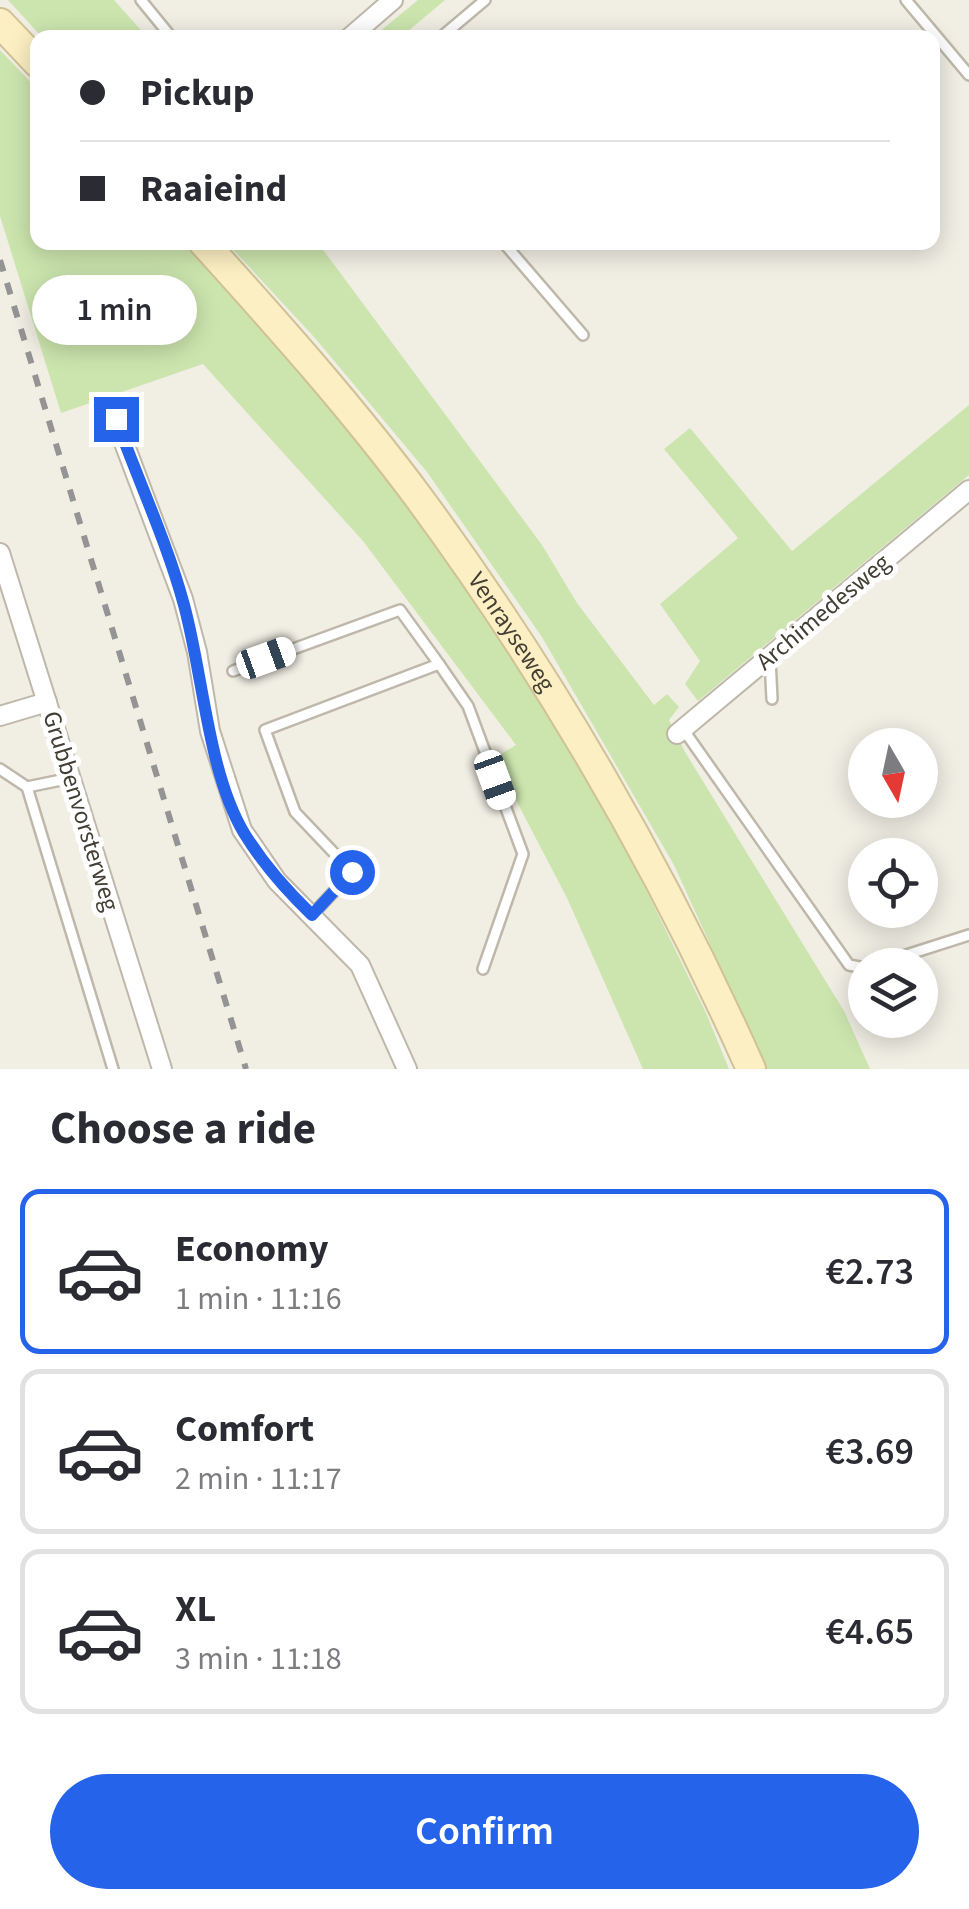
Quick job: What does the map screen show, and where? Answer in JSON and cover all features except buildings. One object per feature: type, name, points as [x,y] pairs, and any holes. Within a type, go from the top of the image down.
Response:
[{"type":"main road","points":[[0,23],[30,55]]},
{"type":"main road","name":"Venrayseweg","points":[[210,250],[321,376],[418,496],[505,620],[559,704],[650,862],[750,1069]]},
{"type":"street","points":[[357,30],[386,2]]},
{"type":"street","points":[[116,419],[183,600],[210,731],[242,830],[277,881],[360,965],[407,1069]]},
{"type":"street","name":"Archimedesweg","points":[[680,731],[969,490]]},
{"type":"street","name":"Grubbenvorsterweg","points":[[0,554],[162,1069]]},
{"type":"street","points":[[0,716],[47,702]]},
{"type":"lane","points":[[141,0],[165,30]]},
{"type":"lane","points":[[450,30],[486,0]]},
{"type":"lane","points":[[906,0],[931,30]]},
{"type":"lane","points":[[940,40],[969,75]]},
{"type":"lane","points":[[511,250],[583,335]]},
{"type":"lane","points":[[233,671],[400,610],[468,706],[522,854],[483,969]]},
{"type":"lane","points":[[770,657],[772,699]]},
{"type":"lane","points":[[312,915],[352,872],[295,812],[265,730],[439,664]]},
{"type":"lane","points":[[680,731],[848,964]]},
{"type":"lane","points":[[0,769],[27,787],[113,1069]]},
{"type":"lane","points":[[27,787],[72,778]]},
{"type":"lane","points":[[928,948],[969,935]]},
{"type":"green space","points":[[8,0],[114,0],[141,30],[36,30]]},
{"type":"green space","points":[[418,0],[445,0],[409,30],[382,30]]},
{"type":"green space","points":[[0,50],[30,82],[30,250],[193,250],[265,325],[431,527],[562,727],[634,865],[729,1069],[643,1069],[567,898],[494,758],[516,745],[363,541],[203,364],[61,413],[0,216]]},
{"type":"green space","points":[[233,250],[323,250],[542,545],[577,603],[654,705],[667,694],[679,707],[669,720],[685,752],[844,1011],[848,1038],[856,1038],[870,1069],[767,1069],[674,865],[542,637],[427,472],[315,338]]},
{"type":"green space","points":[[969,405],[969,475],[698,701],[685,684],[700,661],[660,604],[738,538],[664,449],[690,428],[792,551]]},
{"type":"railway","points":[[0,260],[246,1069]]},
{"type":"route","points":[[116,419],[183,600],[210,731],[242,830],[277,881],[312,915],[352,872]]}]
